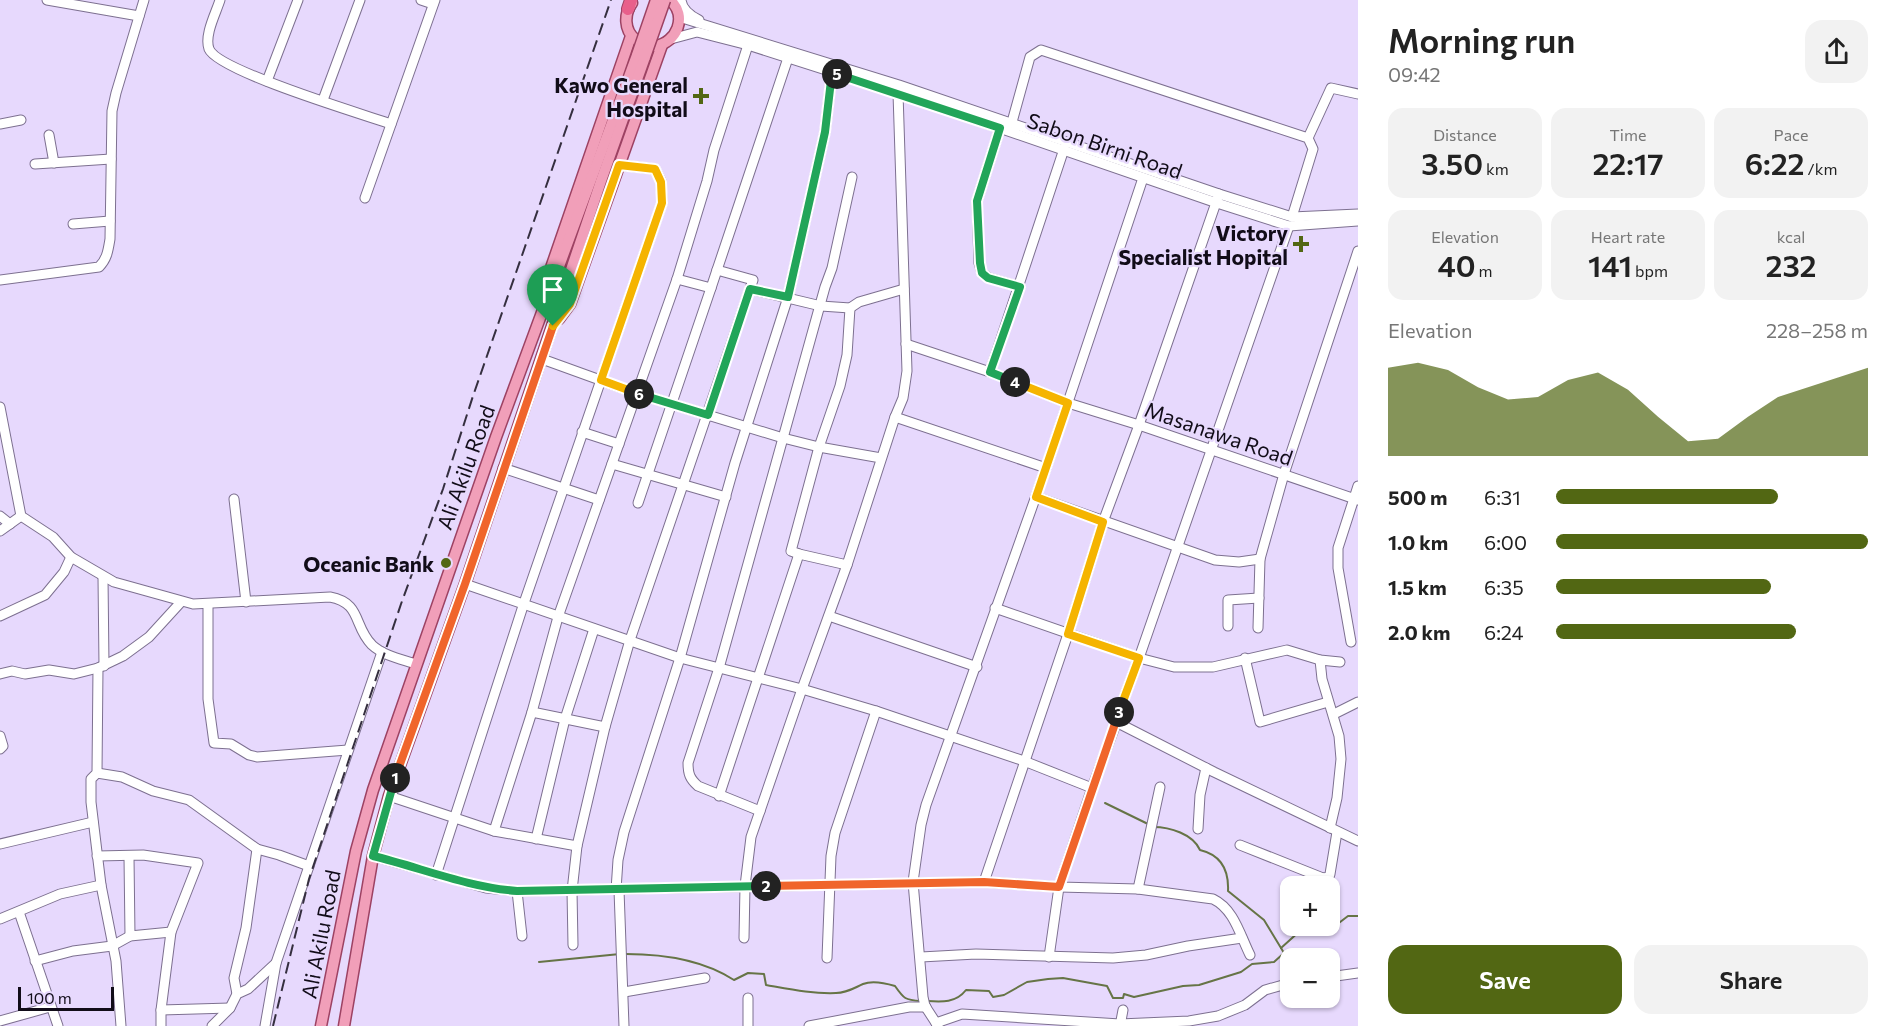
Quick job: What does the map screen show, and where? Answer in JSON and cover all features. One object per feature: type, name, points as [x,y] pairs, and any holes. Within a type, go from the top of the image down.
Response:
[{"type":"main road","name":"Ali Akilu Road","points":[[344,1026],[373,856],[389,796],[542,359],[641,56],[656,0]]},
{"type":"main road","name":"Ali Akilu Road","points":[[321,1026],[356,851],[373,790],[416,664],[538,323],[641,56],[673,1]]},
{"type":"main road","points":[[553,326],[570,304],[619,165],[666,42],[680,26],[680,17],[673,1]]},
{"type":"main road","points":[[631,3],[626,23],[631,36],[639,43],[650,46],[666,42]]},
{"type":"main road","points":[[538,323],[541,296],[631,36]]},
{"type":"street","points":[[47,0],[139,16]]},
{"type":"street","points":[[0,280],[99,267],[107,255],[110,221],[111,125],[116,93],[144,0]]},
{"type":"street","points":[[220,0],[208,38],[209,50],[225,63],[267,81],[391,124]]},
{"type":"street","points":[[267,81],[298,0]]},
{"type":"street","points":[[322,100],[360,0]]},
{"type":"street","points":[[365,198],[434,2],[421,0]]},
{"type":"street","points":[[673,1],[682,4],[691,16],[712,27]]},
{"type":"street","name":"Sabon Birni Road","points":[[680,17],[899,85],[1012,123],[1218,199]]},
{"type":"street","name":"Sabon Birni Road","points":[[666,42],[697,33],[748,45],[898,93],[1143,178],[1291,221],[1358,221]]},
{"type":"street","points":[[494,831],[532,712],[558,618],[677,279],[707,181],[714,150],[748,45]]},
{"type":"street","points":[[1012,123],[1030,57],[1041,50],[1308,138],[1313,149],[1291,221],[1212,451],[1059,887],[1049,957]]},
{"type":"street","points":[[638,503],[788,58]]},
{"type":"street","points":[[624,1026],[617,890],[618,860],[624,832],[680,658],[726,497],[788,297],[825,132],[832,72]]},
{"type":"street","points":[[1308,138],[1331,88],[1358,94]]},
{"type":"street","points":[[744,938],[745,886],[750,847],[760,811],[903,398],[907,371],[898,93]]},
{"type":"street","points":[[0,124],[21,120]]},
{"type":"street","points":[[1000,128],[977,201],[980,263],[982,273],[988,278],[1020,287]]},
{"type":"street","points":[[48,135],[54,163]]},
{"type":"street","points":[[990,372],[1064,149]]},
{"type":"street","points":[[35,164],[111,159]]},
{"type":"street","points":[[436,875],[523,606],[662,203],[661,182],[655,169],[619,165]]},
{"type":"street","points":[[760,811],[698,786],[690,779],[688,763],[719,668],[832,268],[852,177]]},
{"type":"street","points":[[1143,178],[1036,497],[923,815],[913,882],[925,1003],[937,1025],[962,1014],[1018,1022],[1120,1025],[1189,1021],[1218,1016],[1245,1005],[1265,990],[1280,986]]},
{"type":"street","points":[[984,882],[1068,634],[1103,522],[1218,199]]},
{"type":"street","name":"Sabon Birni Road","points":[[1291,221],[1358,214]]},
{"type":"street","points":[[73,224],[110,221]]},
{"type":"street","points":[[1258,628],[1260,559],[1284,474],[1358,251]]},
{"type":"street","points":[[573,945],[572,891],[577,846],[605,727],[630,640],[753,280],[717,270]]},
{"type":"street","points":[[677,279],[711,288]]},
{"type":"street","points":[[750,289],[821,306],[850,308],[859,302],[904,288]]},
{"type":"street","points":[[847,565],[791,551],[819,447],[840,386],[847,356],[850,308]]},
{"type":"street","name":"Masanawa Road","points":[[906,344],[990,372],[1068,403],[1139,425],[1356,500]]},
{"type":"street","points":[[542,359],[636,393],[783,438],[881,458]]},
{"type":"street","points":[[0,407],[21,516],[53,537],[71,557],[103,577],[182,602],[208,604],[330,597],[344,599],[372,644],[382,652],[416,664]]},
{"type":"street","points":[[895,417],[1046,468]]},
{"type":"street","points":[[582,432],[619,444]]},
{"type":"street","points":[[612,464],[726,497]]},
{"type":"street","points":[[503,468],[599,500]]},
{"type":"street","points":[[1351,642],[1338,568],[1338,548],[1356,500],[1358,486]]},
{"type":"street","points":[[1036,497],[1215,560],[1239,562],[1260,559]]},
{"type":"street","points":[[234,499],[246,602]]},
{"type":"street","points":[[0,516],[10,524]]},
{"type":"street","points":[[0,531],[21,516]]},
{"type":"street","points":[[719,796],[799,554]]},
{"type":"street","points":[[0,616],[45,594],[64,572],[71,557]]},
{"type":"street","points":[[103,577],[98,773],[91,779],[91,782],[97,856],[116,961],[121,1026]]},
{"type":"street","points":[[465,584],[523,606],[680,658],[802,688],[876,711],[1092,788]]},
{"type":"street","points":[[1228,626],[1227,600],[1258,598]]},
{"type":"street","points":[[0,674],[12,671],[25,674],[49,670],[75,674],[101,667],[123,656],[149,638],[182,602]]},
{"type":"street","points":[[208,604],[208,699],[213,742],[231,744],[257,757],[348,750]]},
{"type":"street","points":[[995,608],[1139,658],[1174,667],[1224,665],[1245,658],[1287,650],[1320,660],[1340,662]]},
{"type":"street","points":[[829,616],[977,666]]},
{"type":"street","points":[[536,839],[565,719],[594,629]]},
{"type":"street","points":[[264,1026],[276,963],[382,652]]},
{"type":"street","points":[[1245,658],[1260,722],[1328,702]]},
{"type":"street","points":[[1240,845],[1323,878],[1329,877],[1341,759],[1339,736],[1322,679],[1320,660]]},
{"type":"street","points":[[1334,714],[1358,702]]},
{"type":"street","points":[[827,958],[831,856],[835,833],[876,711]]},
{"type":"street","points":[[532,712],[605,727]]},
{"type":"street","points":[[1117,721],[1206,768],[1358,841]]},
{"type":"street","points":[[0,736],[4,743],[0,749]]},
{"type":"street","points":[[1198,829],[1200,795],[1206,768]]},
{"type":"street","points":[[98,773],[123,777],[153,791],[189,800],[257,849],[309,866]]},
{"type":"street","points":[[1138,889],[1160,787]]},
{"type":"street","points":[[389,796],[494,831],[577,846]]},
{"type":"street","points":[[0,844],[93,822]]},
{"type":"street","points":[[212,1026],[230,1008],[237,994],[234,978],[246,927],[257,849]]},
{"type":"street","points":[[97,856],[143,855],[198,863],[171,932],[161,1026]]},
{"type":"street","points":[[373,856],[486,888],[517,891],[913,882],[984,882],[1138,889],[1212,899],[1220,903],[1230,913],[1250,955]]},
{"type":"street","points":[[129,857],[130,936]]},
{"type":"street","points":[[0,919],[60,894],[101,885]]},
{"type":"street","points":[[517,891],[522,936]]},
{"type":"street","points":[[19,912],[58,1026]]},
{"type":"street","points":[[35,961],[73,951],[112,946],[130,936],[171,932]]},
{"type":"street","points":[[921,957],[976,954],[1113,958],[1146,955],[1242,938]]},
{"type":"street","points":[[237,994],[248,989],[276,963]]},
{"type":"street","points":[[1340,976],[1358,974]]},
{"type":"street","points":[[624,992],[705,978]]},
{"type":"street","points":[[748,998],[748,1026]]},
{"type":"street","points":[[812,1026],[925,1003]]},
{"type":"street","points":[[0,1021],[50,1007]]},
{"type":"street","points":[[161,1010],[230,1008]]},
{"type":"street","points":[[1120,1025],[1123,1010]]},
{"type":"waterway","points":[[1105,803],[1148,824]]},
{"type":"waterway","points":[[1153,827],[1180,832],[1197,844],[1200,850],[1218,860],[1227,876],[1228,891],[1264,920],[1281,948],[1301,930],[1331,929],[1348,916],[1358,916]]},
{"type":"waterway","points":[[539,962],[620,954]]},
{"type":"waterway","points":[[626,954],[654,955],[696,963],[734,980],[748,973],[764,974],[766,985],[810,992],[840,993],[867,983],[883,983],[895,986],[905,998],[921,1001]]},
{"type":"waterway","points":[[927,1001],[953,999],[966,990],[989,991],[993,997],[1004,995],[1027,982],[1063,978],[1107,986],[1113,998],[1123,998],[1124,994],[1134,997],[1183,986],[1199,985],[1241,972],[1252,964],[1274,962],[1280,957]]},
{"type":"railway","points":[[273,1026],[309,879],[401,604],[443,489],[473,396],[611,0]]},
{"type":"place","name":"Kawo General Hospital","points":[[701,96]]},
{"type":"place","name":"Victory Specialist Hopital","points":[[1301,244]]},
{"type":"place","name":"Oceanic Bank","points":[[446,563]]},
{"type":"route","points":[[832,72],[1000,128],[977,201],[980,263],[982,273],[988,278],[1020,287],[990,372],[1068,403],[1036,497],[1103,522],[1068,634],[1139,658],[1059,887],[984,882],[913,882],[517,891],[486,888],[373,856],[389,796],[465,584],[553,326],[570,304],[619,165],[655,169],[661,182],[662,203],[601,380],[708,415],[750,289],[788,297],[825,132],[832,72]]}]
